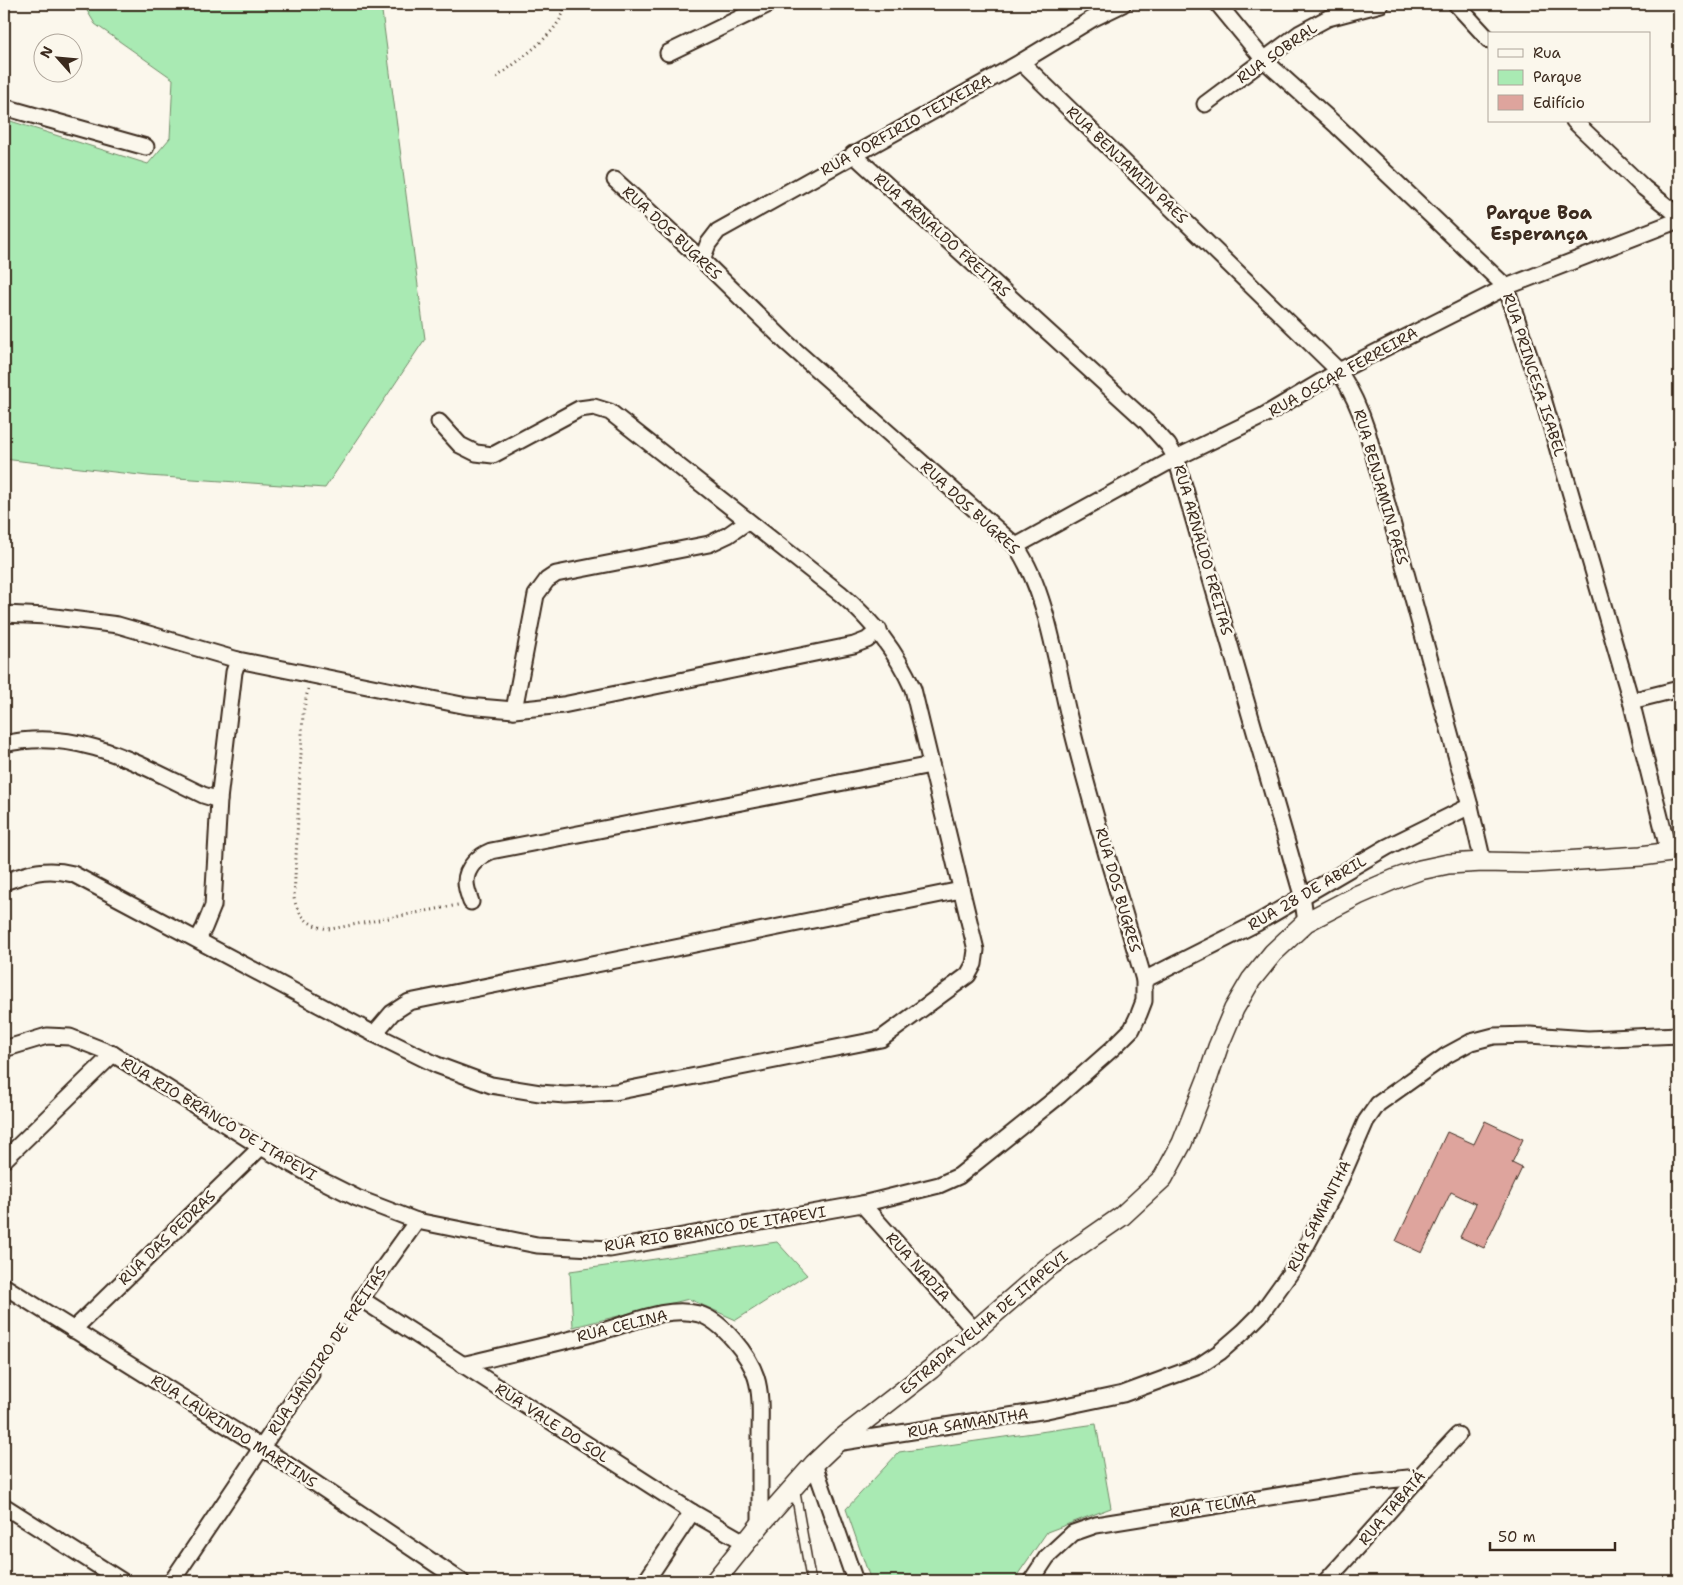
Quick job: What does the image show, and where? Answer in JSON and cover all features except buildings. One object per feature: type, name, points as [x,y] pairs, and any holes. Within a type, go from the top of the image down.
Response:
[{"type":"street","points":[[668,53],[769,4]]},
{"type":"street","name":"RUA PORFIRIO TEIXEIRA","points":[[702,260],[708,244],[718,231],[1021,62],[1092,19],[1123,4]]},
{"type":"street","name":"RUA PRINCESA ISABEL","points":[[1218,4],[1264,60],[1337,126],[1506,287],[1540,388],[1674,852]]},
{"type":"street","name":"RUA SOBRAL","points":[[1206,104],[1300,33],[1328,18],[1381,4]]},
{"type":"street","points":[[1456,4],[1488,39]]},
{"type":"street","name":"RUA BENJAMIN PAES","points":[[1021,62],[1339,371],[1360,409],[1367,431],[1470,806],[1483,862]]},
{"type":"street","points":[[4,107],[146,147]]},
{"type":"street","points":[[1575,122],[1644,188],[1679,218]]},
{"type":"street","name":"RUA ARNALDO FREITAS","points":[[854,154],[1148,423],[1168,445],[1176,458],[1302,895],[1306,922]]},
{"type":"street","name":"RUA DOS BUGRES","points":[[614,180],[702,260],[787,343],[1016,546],[1027,562],[1044,612],[1072,730],[1144,980]]},
{"type":"street","name":"RUA OSCAR FERREIRA","points":[[1016,546],[1176,458],[1264,416],[1339,371],[1506,287],[1679,218]]},
{"type":"street","points":[[4,882],[42,870],[73,874],[374,1034],[437,1065],[491,1085],[516,1090],[565,1095],[615,1092],[881,1039],[963,979],[972,970],[976,950],[912,689],[900,662],[878,630],[855,606],[616,416],[602,408],[594,407],[580,410],[493,455],[476,453],[460,445],[439,422]]},
{"type":"street","points":[[514,710],[536,594],[547,580],[556,574],[709,544],[728,536],[748,520]]},
{"type":"street","points":[[4,614],[56,616],[118,625],[238,660],[311,676],[466,706],[514,710],[562,705],[854,645],[867,640],[878,630]]},
{"type":"street","points":[[198,940],[213,906],[219,800],[234,672],[238,660]]},
{"type":"street","points":[[1630,701],[1679,689]]},
{"type":"street","points":[[4,744],[29,740],[50,740],[91,746],[111,752],[204,795],[219,800]]},
{"type":"street","points":[[471,902],[466,884],[467,876],[474,862],[491,851],[931,765]]},
{"type":"street","name":"RUA 28 DE ABRIL","points":[[1144,980],[1257,923],[1302,895],[1387,848],[1470,806]]},
{"type":"street","name":"ESTRADA VELHA DE ITAPEVI","points":[[714,1581],[760,1525],[814,1464],[836,1443],[857,1425],[932,1370],[1047,1268],[1122,1216],[1151,1192],[1164,1178],[1182,1144],[1218,1047],[1234,1010],[1251,980],[1274,953],[1306,922],[1358,895],[1420,870],[1448,864],[1483,862],[1533,864],[1674,852]]},
{"type":"street","points":[[374,1034],[392,1013],[409,1002],[961,890]]},
{"type":"street","name":"RUA RIO BRANCO DE ITAPEVI","points":[[4,1048],[47,1036],[70,1037],[113,1054],[261,1147],[309,1174],[357,1198],[417,1221],[537,1245],[610,1249],[862,1204],[939,1184],[960,1176],[1060,1095],[1132,1029],[1144,1001],[1144,980]]},
{"type":"street","name":"RUA SAMANTHA","points":[[836,1443],[1047,1410],[1123,1394],[1199,1366],[1226,1347],[1260,1315],[1296,1265],[1336,1190],[1366,1121],[1378,1104],[1447,1055],[1471,1042],[1494,1036],[1530,1035],[1588,1040],[1679,1036]]},
{"type":"street","points":[[4,1160],[113,1054]]},
{"type":"street","name":"RUA DAS PEDRAS","points":[[73,1330],[261,1147]]},
{"type":"street","name":"RUA NADIA","points":[[862,1204],[975,1331]]},
{"type":"street","name":"RUA JANDIRO DE FREITAS","points":[[361,1299],[417,1221]]},
{"type":"street","name":"RUA LAURINDO MARTINS","points":[[4,1286],[261,1447],[461,1581]]},
{"type":"street","name":"RUA VALE DO SOL","points":[[361,1299],[692,1512],[746,1543]]},
{"type":"street","name":"RUA CELINA","points":[[462,1365],[595,1334],[659,1315],[681,1312],[700,1315],[719,1325],[735,1342],[747,1359],[756,1377],[760,1404],[760,1525]]},
{"type":"street","name":"RUA JANDIRO DE FREITAS","points":[[172,1581],[311,1374]]},
{"type":"street","name":"RUA TABATÁ","points":[[1326,1581],[1371,1533],[1418,1477],[1458,1435]]},
{"type":"street","points":[[814,1464],[855,1581]]},
{"type":"street","name":"RUA TELMA","points":[[1031,1581],[1047,1557],[1072,1533],[1096,1525],[1351,1484],[1418,1477]]},
{"type":"street","points":[[4,1506],[122,1581]]},
{"type":"street","points":[[646,1581],[692,1512]]},
{"type":"lane","points":[[794,1488],[810,1581]]},
{"type":"path","points":[[497,77],[548,35],[564,15],[564,4]]},
{"type":"path","points":[[311,676],[303,713],[294,898],[298,911],[308,922],[315,926],[331,929],[471,902]]},
{"type":"path","name":"RUA JANDIRO DE FREITAS","points":[[311,1374],[361,1299]]},
{"type":"green space","points":[[83,4],[381,4],[425,339],[325,488],[148,476],[4,459],[4,119],[148,164],[170,138],[173,79],[95,24]]},
{"type":"green space","points":[[777,1242],[807,1275],[736,1320],[689,1299],[573,1327],[570,1271]]},
{"type":"green space","points":[[1096,1424],[1111,1508],[1047,1532],[1018,1574],[1017,1581],[871,1581],[846,1509],[899,1452]]},
{"type":"district","name":"Parque Boa Esperança","points":[[1539,223]]}]
